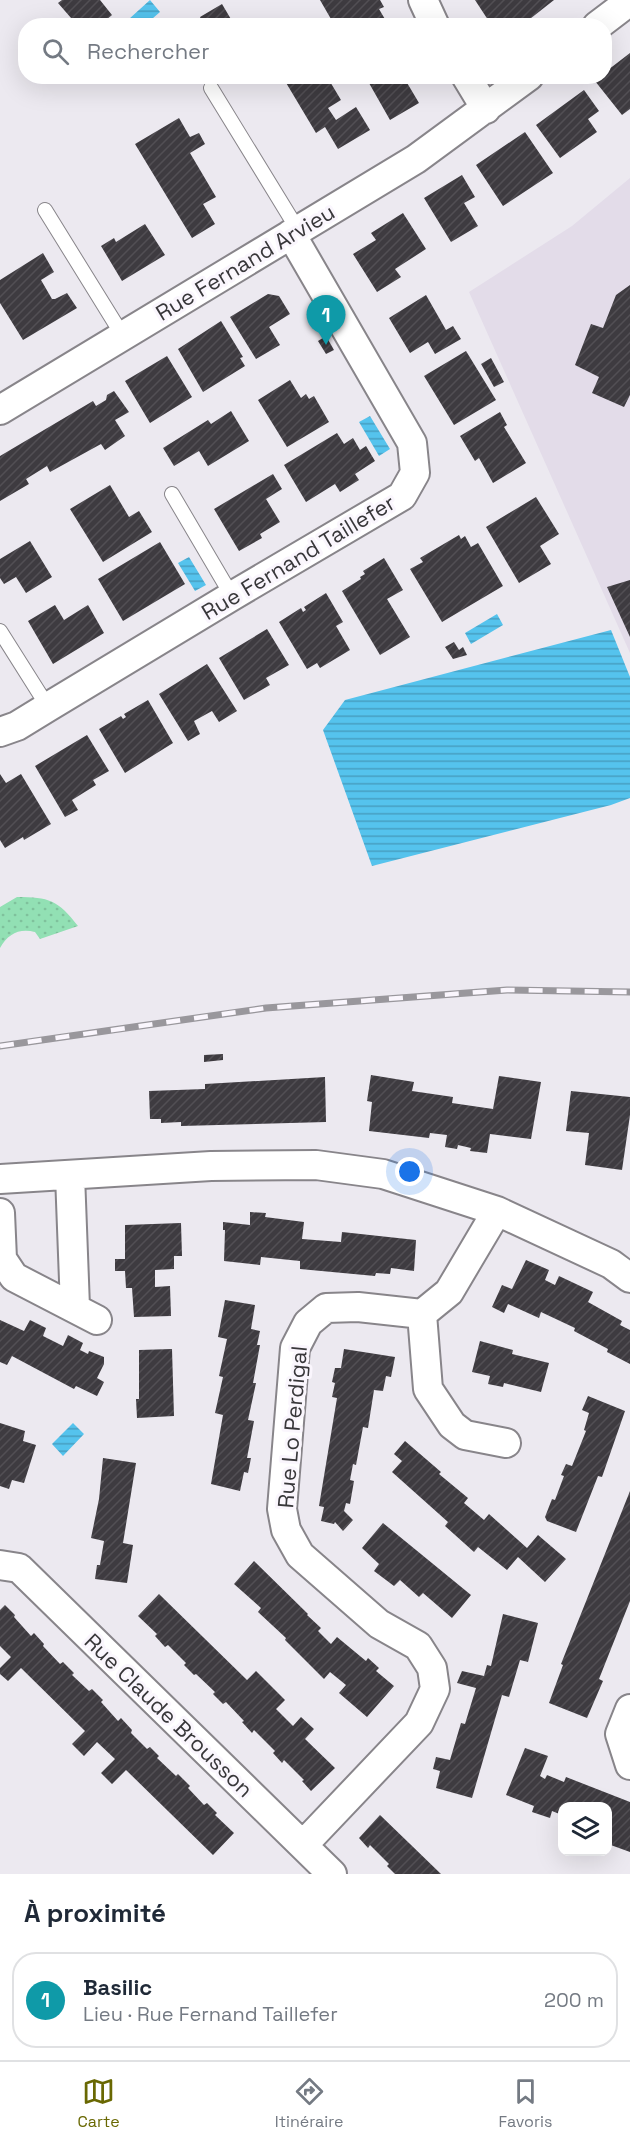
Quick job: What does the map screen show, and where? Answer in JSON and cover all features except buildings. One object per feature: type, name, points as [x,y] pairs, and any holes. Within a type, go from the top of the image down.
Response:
[{"type":"street","points":[[423,0],[431,18]]},
{"type":"street","points":[[607,18],[629,1]]},
{"type":"street","points":[[471,84],[486,108]]},
{"type":"street","name":"Rue Fernand Arvieu","points":[[0,410],[416,159],[518,84]]},
{"type":"street","name":"Rue Fernand Taillefer","points":[[0,732],[17,726],[402,496],[416,473],[412,443],[294,232]]},
{"type":"street","points":[[0,1179],[211,1166],[316,1165],[383,1174],[497,1211],[611,1264],[630,1278]]},
{"type":"street","points":[[0,1213],[2,1259],[14,1277],[86,1314],[70,1175]]},
{"type":"street","points":[[497,1211],[449,1292],[422,1314],[428,1389],[452,1425],[465,1435],[506,1443]]},
{"type":"street","name":"Rue Lo Perdigal","points":[[303,1845],[420,1724],[435,1689],[432,1668],[418,1647],[379,1624],[300,1555],[286,1530],[282,1509],[295,1348],[308,1323],[326,1308],[358,1307],[422,1314]]},
{"type":"street","name":"Rue Claude Brousson","points":[[1,1564],[19,1568],[332,1874]]},
{"type":"street","points":[[630,1708],[620,1734],[630,1765]]},
{"type":"lane","points":[[211,88],[294,232]]},
{"type":"lane","points":[[45,210],[123,336]]},
{"type":"lane","points":[[172,494],[232,596]]},
{"type":"lane","points":[[0,631],[48,707]]},
{"type":"shaded area","points":[[630,178],[630,653],[469,292],[572,226]]},
{"type":"green space","points":[[17,897],[45,899],[52,902],[65,910],[78,926],[40,939],[35,932],[14,933],[0,948],[0,907]]},
{"type":"water","points":[[150,0],[160,12],[153,18],[130,18]]},
{"type":"water","points":[[370,416],[390,449],[379,456],[359,422]]},
{"type":"water","points":[[189,557],[206,585],[195,591],[178,563]]},
{"type":"water","points":[[497,614],[503,625],[471,644],[465,633]]},
{"type":"water","points":[[611,630],[630,677],[630,798],[611,805],[372,866],[323,730],[345,700]]},
{"type":"water","points":[[73,1423],[84,1434],[63,1456],[52,1444]]},
{"type":"railway","points":[[0,1046],[266,1008],[507,990],[630,992]]},
{"type":"place","name":"Basilic","points":[[326,345]]}]
